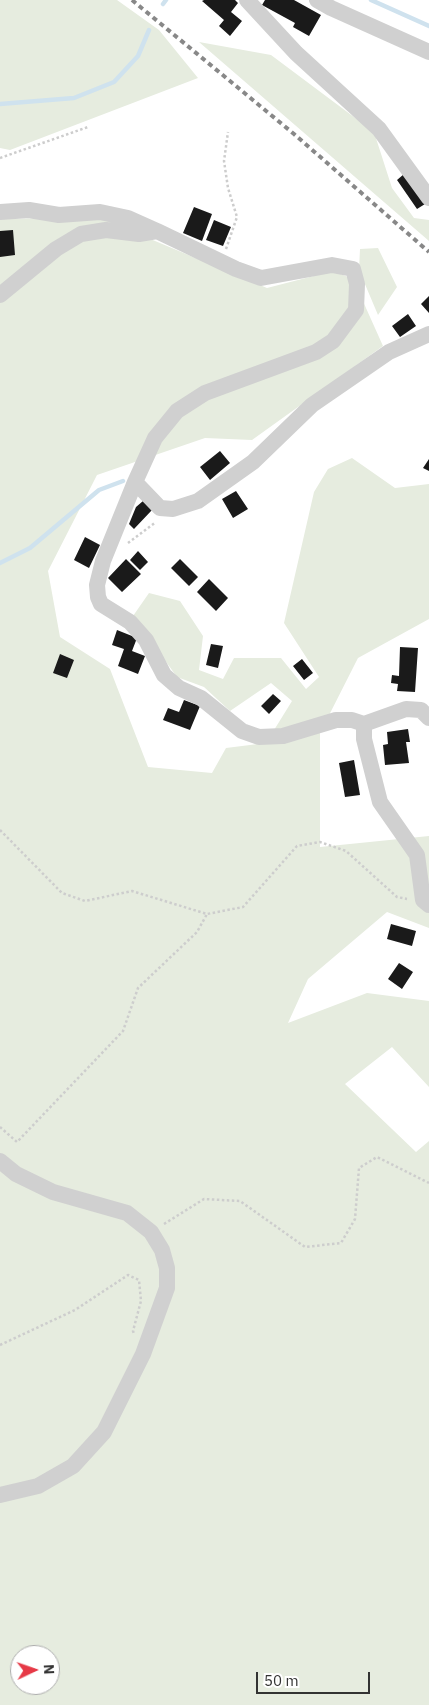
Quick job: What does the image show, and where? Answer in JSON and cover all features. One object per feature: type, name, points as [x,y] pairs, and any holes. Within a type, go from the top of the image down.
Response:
[{"type":"street","points":[[247,0],[296,53],[379,129],[429,198]]},
{"type":"street","points":[[317,0],[429,52]]},
{"type":"street","points":[[0,212],[29,210],[59,216],[100,212],[128,218],[236,269],[261,278],[332,265],[354,269],[357,284],[356,310],[333,341],[316,352],[205,393],[177,411],[155,438],[103,561],[97,586],[98,597],[101,604],[130,622],[146,640],[164,675],[179,688],[213,706],[242,731],[259,737],[284,736],[336,720],[352,720],[364,724],[406,709],[421,710],[429,718]]},
{"type":"street","points":[[0,295],[56,249],[81,234],[106,230],[139,234],[157,231]]},
{"type":"street","points":[[135,482],[160,508],[172,509],[198,501],[253,462],[312,405],[389,352],[429,334]]},
{"type":"street","points":[[364,724],[364,739],[380,802],[417,855],[426,903]]},
{"type":"street","points":[[0,1161],[16,1174],[53,1192],[126,1213],[151,1232],[162,1250],[167,1268],[167,1288],[144,1354],[104,1432],[72,1466],[38,1486],[0,1495]]},
{"type":"path","points":[[0,158],[88,127]]},
{"type":"path","points":[[222,262],[236,217],[228,188],[224,161],[228,132]]},
{"type":"path","points":[[126,544],[157,522]]},
{"type":"path","points":[[0,830],[62,893],[85,901],[132,891],[207,914],[243,907],[296,846],[320,842],[346,851],[397,898],[426,903]]},
{"type":"path","points":[[0,1127],[17,1142],[24,1136],[123,1031],[138,988],[198,932],[207,914]]},
{"type":"path","points":[[151,1232],[204,1199],[240,1201],[305,1248],[341,1243],[355,1219],[359,1168],[377,1157],[429,1183]]},
{"type":"path","points":[[0,1345],[76,1310],[128,1275],[139,1280],[142,1302],[133,1331],[144,1354]]},
{"type":"shaded area","points":[[0,0],[117,0],[159,30],[198,78],[10,150],[0,148]]},
{"type":"shaded area","points":[[199,42],[271,55],[374,132],[392,188],[414,218],[429,220],[429,241]]},
{"type":"shaded area","points":[[98,217],[267,288],[333,271],[353,279],[383,346],[252,440],[205,438],[97,475],[48,571],[60,637],[110,669],[148,767],[212,773],[226,748],[266,743],[292,701],[271,683],[230,711],[204,687],[177,677],[133,616],[149,593],[180,601],[203,636],[199,670],[223,679],[234,658],[281,658],[306,689],[319,677],[284,623],[314,492],[328,469],[352,458],[395,488],[429,484],[429,619],[358,658],[320,733],[320,847],[429,836],[429,928],[387,912],[308,979],[288,1023],[367,993],[429,1001],[429,1087],[392,1047],[345,1084],[416,1152],[429,1141],[429,1705],[0,1705],[0,219]]},
{"type":"shaded area","points":[[378,248],[397,287],[378,315],[359,270],[360,249]]},
{"type":"building","points":[[235,0],[238,3],[231,12],[242,21],[230,36],[219,26],[224,20],[202,1]]},
{"type":"building","points":[[265,0],[294,0],[321,15],[309,36],[293,27],[295,23],[262,5]]},
{"type":"building","points":[[404,174],[425,204],[417,209],[397,180]]},
{"type":"building","points":[[194,207],[212,214],[202,241],[183,233]]},
{"type":"building","points":[[214,220],[231,227],[223,246],[206,240]]},
{"type":"building","points":[[13,230],[15,255],[0,257],[0,231]]},
{"type":"building","points":[[429,296],[429,313],[421,304]]},
{"type":"building","points":[[408,314],[416,326],[400,337],[392,326]]},
{"type":"building","points":[[220,451],[230,463],[210,480],[200,467]]},
{"type":"building","points":[[429,459],[429,471],[423,468]]},
{"type":"building","points":[[236,491],[248,509],[233,518],[222,499]]},
{"type":"building","points":[[143,501],[152,510],[134,529],[129,524],[136,507]]},
{"type":"building","points":[[85,537],[100,545],[89,568],[74,560]]},
{"type":"building","points":[[138,551],[148,562],[140,570],[130,560]]},
{"type":"building","points":[[126,559],[141,574],[122,592],[108,578]]},
{"type":"building","points":[[180,559],[198,577],[189,586],[171,568]]},
{"type":"building","points":[[209,579],[228,598],[216,611],[197,592]]},
{"type":"building","points":[[117,630],[137,638],[132,651],[145,656],[138,674],[118,666],[124,649],[112,645]]},
{"type":"building","points":[[211,644],[223,646],[218,668],[206,665]]},
{"type":"building","points":[[400,647],[418,648],[415,692],[397,691],[398,684],[391,683],[392,675],[399,676]]},
{"type":"building","points":[[60,654],[74,660],[67,678],[53,673]]},
{"type":"building","points":[[302,659],[313,673],[304,680],[293,666]]},
{"type":"building","points":[[273,694],[281,701],[269,714],[261,706]]},
{"type":"building","points":[[184,700],[200,706],[190,730],[163,720],[168,708],[179,712]]},
{"type":"building","points":[[408,729],[410,742],[406,742],[409,763],[385,765],[383,745],[388,744],[387,732]]},
{"type":"building","points":[[354,760],[360,795],[345,797],[339,763]]},
{"type":"building","points":[[391,924],[416,931],[412,946],[387,939]]},
{"type":"building","points":[[399,963],[413,972],[402,989],[388,979]]},
{"type":"waterway","points":[[163,4],[166,0]]},
{"type":"waterway","points":[[371,0],[429,26]]},
{"type":"waterway","points":[[0,104],[74,98],[114,82],[138,56],[149,30]]},
{"type":"waterway","points":[[0,563],[30,548],[99,490],[123,481]]},
{"type":"railway","points":[[132,0],[294,134],[429,252]]}]
